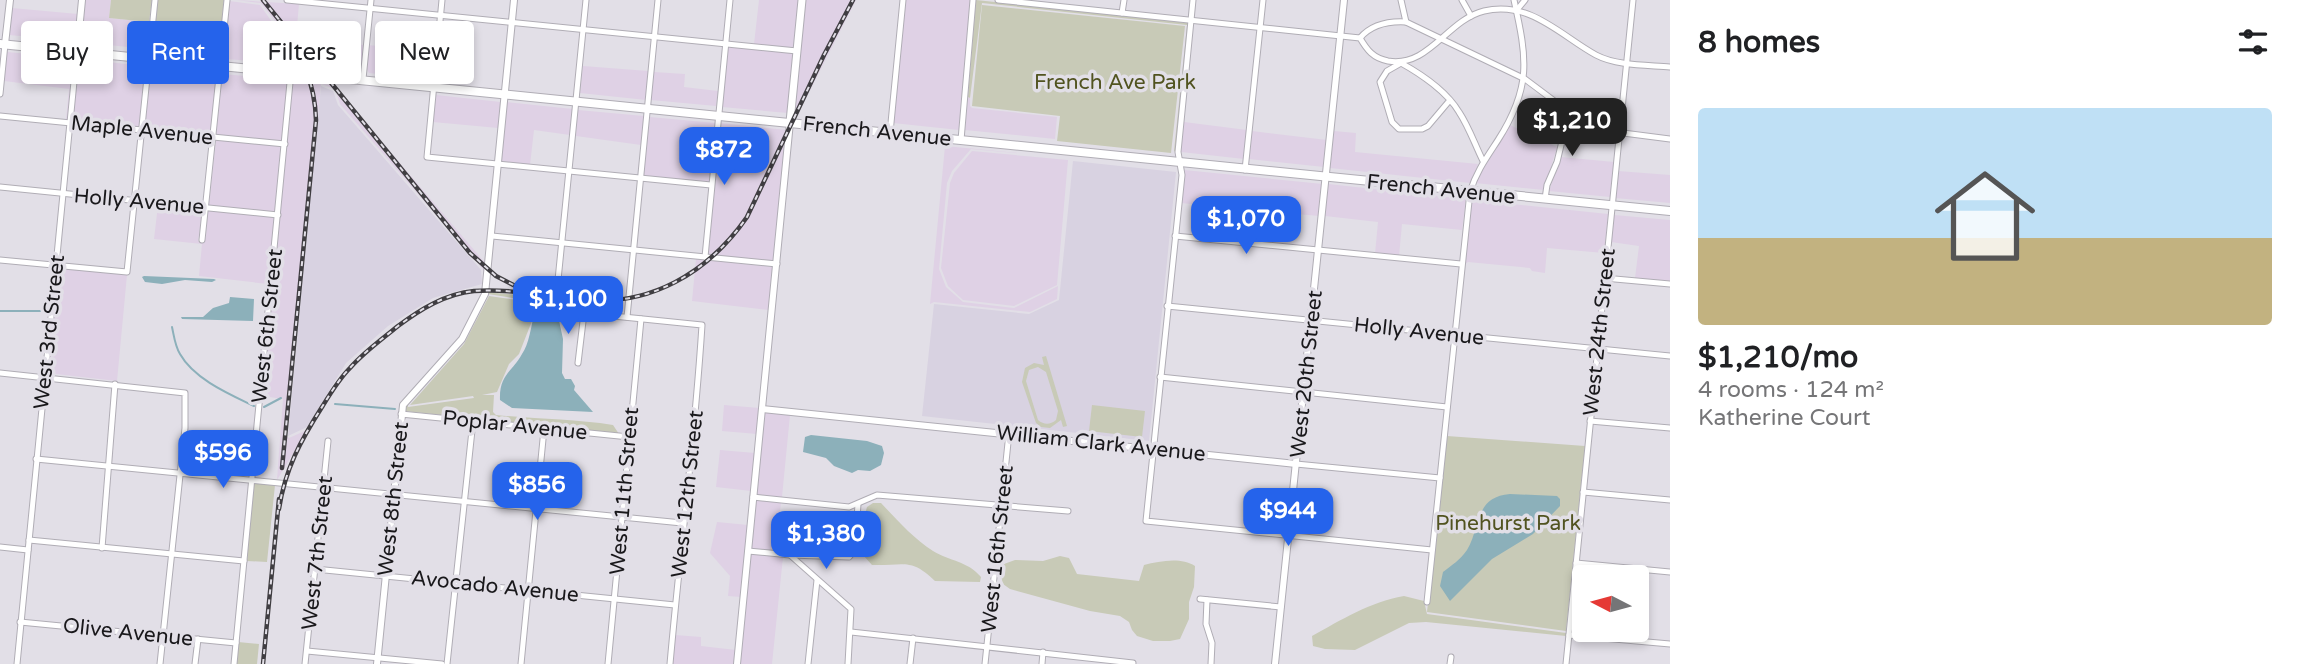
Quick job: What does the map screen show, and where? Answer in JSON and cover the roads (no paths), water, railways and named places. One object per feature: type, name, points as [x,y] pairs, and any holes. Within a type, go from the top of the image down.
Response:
[{"type":"main road","points":[[790,122],[802,0]]},
{"type":"main road","name":"French Avenue","points":[[3,44],[21,46]]},
{"type":"main road","name":"French Avenue","points":[[363,79],[1670,211]]},
{"type":"street","points":[[0,94],[3,44],[10,0]]},
{"type":"street","name":"West 3rd Street","points":[[80,21],[82,0]]},
{"type":"street","points":[[153,21],[155,0]]},
{"type":"street","points":[[225,21],[227,0]]},
{"type":"street","points":[[287,0],[797,51]]},
{"type":"street","points":[[363,79],[371,0]]},
{"type":"street","points":[[442,0],[427,158],[711,186]]},
{"type":"street","name":"West 8th Street","points":[[377,660],[401,414],[408,397],[463,339],[485,294],[514,0]]},
{"type":"street","points":[[557,290],[586,0]]},
{"type":"street","points":[[627,317],[658,0]]},
{"type":"street","points":[[705,257],[730,0]]},
{"type":"street","points":[[890,133],[903,0]]},
{"type":"street","points":[[961,140],[973,0]]},
{"type":"street","points":[[998,0],[1053,3],[1191,21],[1360,38]]},
{"type":"street","points":[[1122,13],[1124,0]]},
{"type":"street","points":[[1193,0],[1178,152],[1182,175],[1146,521],[1432,550]]},
{"type":"street","points":[[1245,170],[1263,0]]},
{"type":"street","name":"West 20th Street","points":[[1275,664],[1344,0]]},
{"type":"street","points":[[1401,0],[1406,22]]},
{"type":"street","points":[[1462,0],[1471,16]]},
{"type":"street","points":[[1427,602],[1470,192],[1483,161],[1508,122],[1525,79],[1524,43],[1514,0]]},
{"type":"street","points":[[1516,11],[1525,0]]},
{"type":"street","name":"West 24th Street","points":[[1566,664],[1633,0]]},
{"type":"street","points":[[1450,100],[1428,126],[1422,129],[1399,129],[1392,122],[1380,82],[1387,71],[1420,56],[1471,16],[1486,10],[1516,11],[1552,24],[1596,55],[1626,63],[1670,67]]},
{"type":"street","points":[[1360,38],[1367,30],[1390,21],[1406,22],[1525,79],[1569,112],[1600,130],[1670,139]]},
{"type":"street","points":[[1360,38],[1373,55],[1381,60],[1401,63],[1426,79],[1450,100],[1461,114],[1483,161]]},
{"type":"street","name":"West 3rd Street","points":[[17,664],[74,84]]},
{"type":"street","points":[[0,260],[127,272],[146,84]]},
{"type":"street","points":[[202,240],[218,84]]},
{"type":"street","name":"West 6th Street","points":[[233,664],[291,84]]},
{"type":"street","points":[[1545,199],[1569,112]]},
{"type":"street","name":"Maple Avenue","points":[[0,116],[285,144]]},
{"type":"street","points":[[737,664],[790,122]]},
{"type":"street","name":"Holly Avenue","points":[[0,187],[278,215]]},
{"type":"street","points":[[492,236],[777,264]]},
{"type":"street","points":[[1175,236],[1461,264]]},
{"type":"street","points":[[1604,278],[1670,284]]},
{"type":"street","name":"Holly Avenue","points":[[1167,306],[1670,356]]},
{"type":"street","points":[[578,363],[584,313],[641,318]]},
{"type":"street","name":"West 12th Street","points":[[641,318],[702,325],[698,395],[682,523],[670,664]]},
{"type":"street","name":"West 11th Street","points":[[608,664],[641,318]]},
{"type":"street","points":[[0,373],[185,393],[185,428],[160,664]]},
{"type":"street","points":[[1160,377],[1447,407]]},
{"type":"street","points":[[102,548],[115,384]]},
{"type":"street","name":"William Clark Avenue","points":[[762,410],[1440,478]]},
{"type":"street","name":"Poplar Avenue","points":[[401,414],[629,437]]},
{"type":"street","points":[[307,650],[377,660],[445,664],[473,421]]},
{"type":"street","points":[[1590,421],[1670,428]]},
{"type":"street","points":[[520,664],[544,429]]},
{"type":"street","name":"West 16th Street","points":[[985,664],[1009,433]]},
{"type":"street","name":"West 7th Street","points":[[305,664],[328,441]]},
{"type":"street","points":[[36,459],[682,523]]},
{"type":"street","points":[[1583,492],[1670,500]]},
{"type":"street","points":[[753,497],[849,507],[877,495],[1068,511]]},
{"type":"street","points":[[748,551],[844,558],[852,556],[855,550],[858,504]]},
{"type":"street","points":[[29,540],[244,561]]},
{"type":"street","points":[[0,547],[27,550]]},
{"type":"street","points":[[790,555],[851,609],[848,664]]},
{"type":"street","points":[[1576,563],[1670,572]]},
{"type":"street","name":"Avocado Avenue","points":[[315,569],[675,604]]},
{"type":"street","points":[[808,664],[817,580]]},
{"type":"street","points":[[1211,664],[1212,643],[1206,624],[1204,600],[1281,607]]},
{"type":"street","name":"Olive Avenue","points":[[20,622],[236,643]]},
{"type":"street","points":[[851,632],[1133,663]]},
{"type":"street","points":[[1569,635],[1670,644]]},
{"type":"street","points":[[910,664],[913,638]]},
{"type":"street","points":[[195,664],[198,639]]},
{"type":"street","points":[[1042,652],[1042,664]]},
{"type":"water","points":[[142,277],[216,280],[185,280],[162,284],[145,282]]},
{"type":"water","points":[[230,297],[254,299],[253,321],[181,317],[203,317],[213,308],[229,303]]},
{"type":"water","points":[[537,313],[558,316],[563,339],[562,373],[565,379],[571,379],[574,390],[593,412],[512,408],[500,400],[504,379],[524,350],[534,315]]},
{"type":"water","points":[[811,435],[867,441],[882,446],[884,453],[881,465],[870,471],[858,470],[852,473],[834,466],[826,458],[803,452],[805,437]]},
{"type":"water","points":[[1498,496],[1557,496],[1560,506],[1533,534],[1492,559],[1450,601],[1440,586],[1443,572],[1467,550],[1484,507]]},
{"type":"waterway","points":[[0,311],[46,311]]},
{"type":"waterway","points":[[172,327],[178,351],[194,371],[213,385],[254,406]]},
{"type":"waterway","points":[[264,407],[281,398]]},
{"type":"waterway","points":[[335,404],[395,409]]},
{"type":"railway","points":[[263,0],[280,21]]},
{"type":"railway","points":[[279,509],[285,481],[295,455],[338,382],[367,351],[425,308],[453,295],[487,290],[580,300],[630,298],[675,282],[714,255],[747,217],[853,0]]},
{"type":"railway","points":[[279,20],[305,67],[313,92],[316,120],[282,468]]},
{"type":"railway","points":[[332,84],[470,253],[496,276],[523,290]]},
{"type":"railway","points":[[263,664],[279,499]]},
{"type":"park label","name":"French Ave Park","points":[[1115,82]]},
{"type":"park label","name":"Pinehurst Park","points":[[1508,523]]}]
